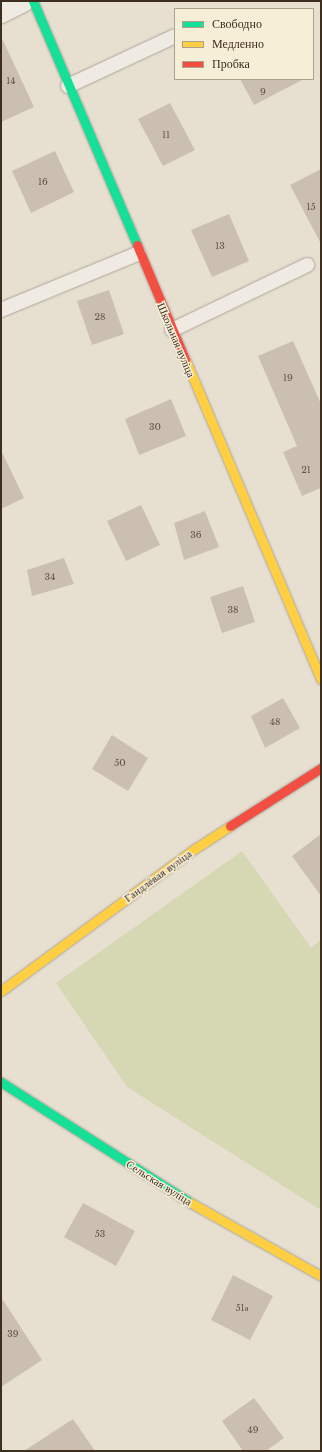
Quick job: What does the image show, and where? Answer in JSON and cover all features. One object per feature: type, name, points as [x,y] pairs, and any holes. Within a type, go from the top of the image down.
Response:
[{"type":"street","points":[[1,12],[24,1]]},
{"type":"street","name":"Школьная вуліца","points":[[33,1],[321,679]]},
{"type":"street","name":"Гандлёвая вуліца","points":[[1,991],[196,848],[321,768]]},
{"type":"street","name":"Сельская вуліца","points":[[1,1082],[173,1193],[321,1276]]},
{"type":"lane","points":[[68,86],[174,36]]},
{"type":"lane","points":[[1,310],[139,253]]},
{"type":"lane","points":[[172,330],[307,265]]},
{"type":"green space","points":[[242,851],[311,948],[321,940],[321,1210],[127,1087],[56,983]]},
{"type":"building","points":[[1,36],[34,107],[1,122]]},
{"type":"building","points":[[241,80],[302,80],[254,105]]},
{"type":"building","points":[[170,103],[195,150],[163,166],[138,119]]},
{"type":"building","points":[[55,151],[74,192],[31,213],[12,171]]},
{"type":"building","points":[[321,169],[321,244],[290,185]]},
{"type":"building","points":[[229,214],[249,261],[212,277],[191,230]]},
{"type":"building","points":[[109,290],[124,334],[92,345],[77,301]]},
{"type":"building","points":[[293,341],[321,404],[321,488],[302,496],[283,452],[297,446],[258,356]]},
{"type":"building","points":[[171,399],[186,436],[139,455],[125,419]]},
{"type":"building","points":[[1,450],[24,498],[1,509]]},
{"type":"building","points":[[141,505],[160,545],[126,561],[107,521]]},
{"type":"building","points":[[205,511],[219,547],[184,560],[174,523]]},
{"type":"building","points":[[64,558],[74,584],[32,596],[27,570]]},
{"type":"building","points":[[243,586],[255,622],[222,633],[210,597]]},
{"type":"building","points":[[283,698],[300,728],[265,748],[251,716]]},
{"type":"building","points":[[112,735],[148,758],[128,791],[92,769]]},
{"type":"building","points":[[321,834],[321,896],[292,856]]},
{"type":"building","points":[[83,1203],[135,1231],[116,1266],[64,1237]]},
{"type":"building","points":[[233,1275],[273,1296],[250,1340],[211,1320]]},
{"type":"building","points":[[1,1297],[42,1360],[1,1387]]},
{"type":"building","points":[[254,1398],[284,1438],[266,1451],[243,1451],[222,1421]]},
{"type":"building","points":[[73,1419],[95,1451],[24,1451]]},
{"type":"traffic: fast","points":[[33,1],[137,245]]},
{"type":"traffic: fast","points":[[1,1082],[191,1203]]},
{"type":"traffic: slow","points":[[185,359],[321,679]]},
{"type":"traffic: slow","points":[[1,991],[196,848],[230,826]]},
{"type":"traffic: slow","points":[[191,1203],[321,1276]]},
{"type":"traffic: jam","points":[[137,245],[185,359]]},
{"type":"traffic: jam","points":[[230,826],[321,768]]}]
